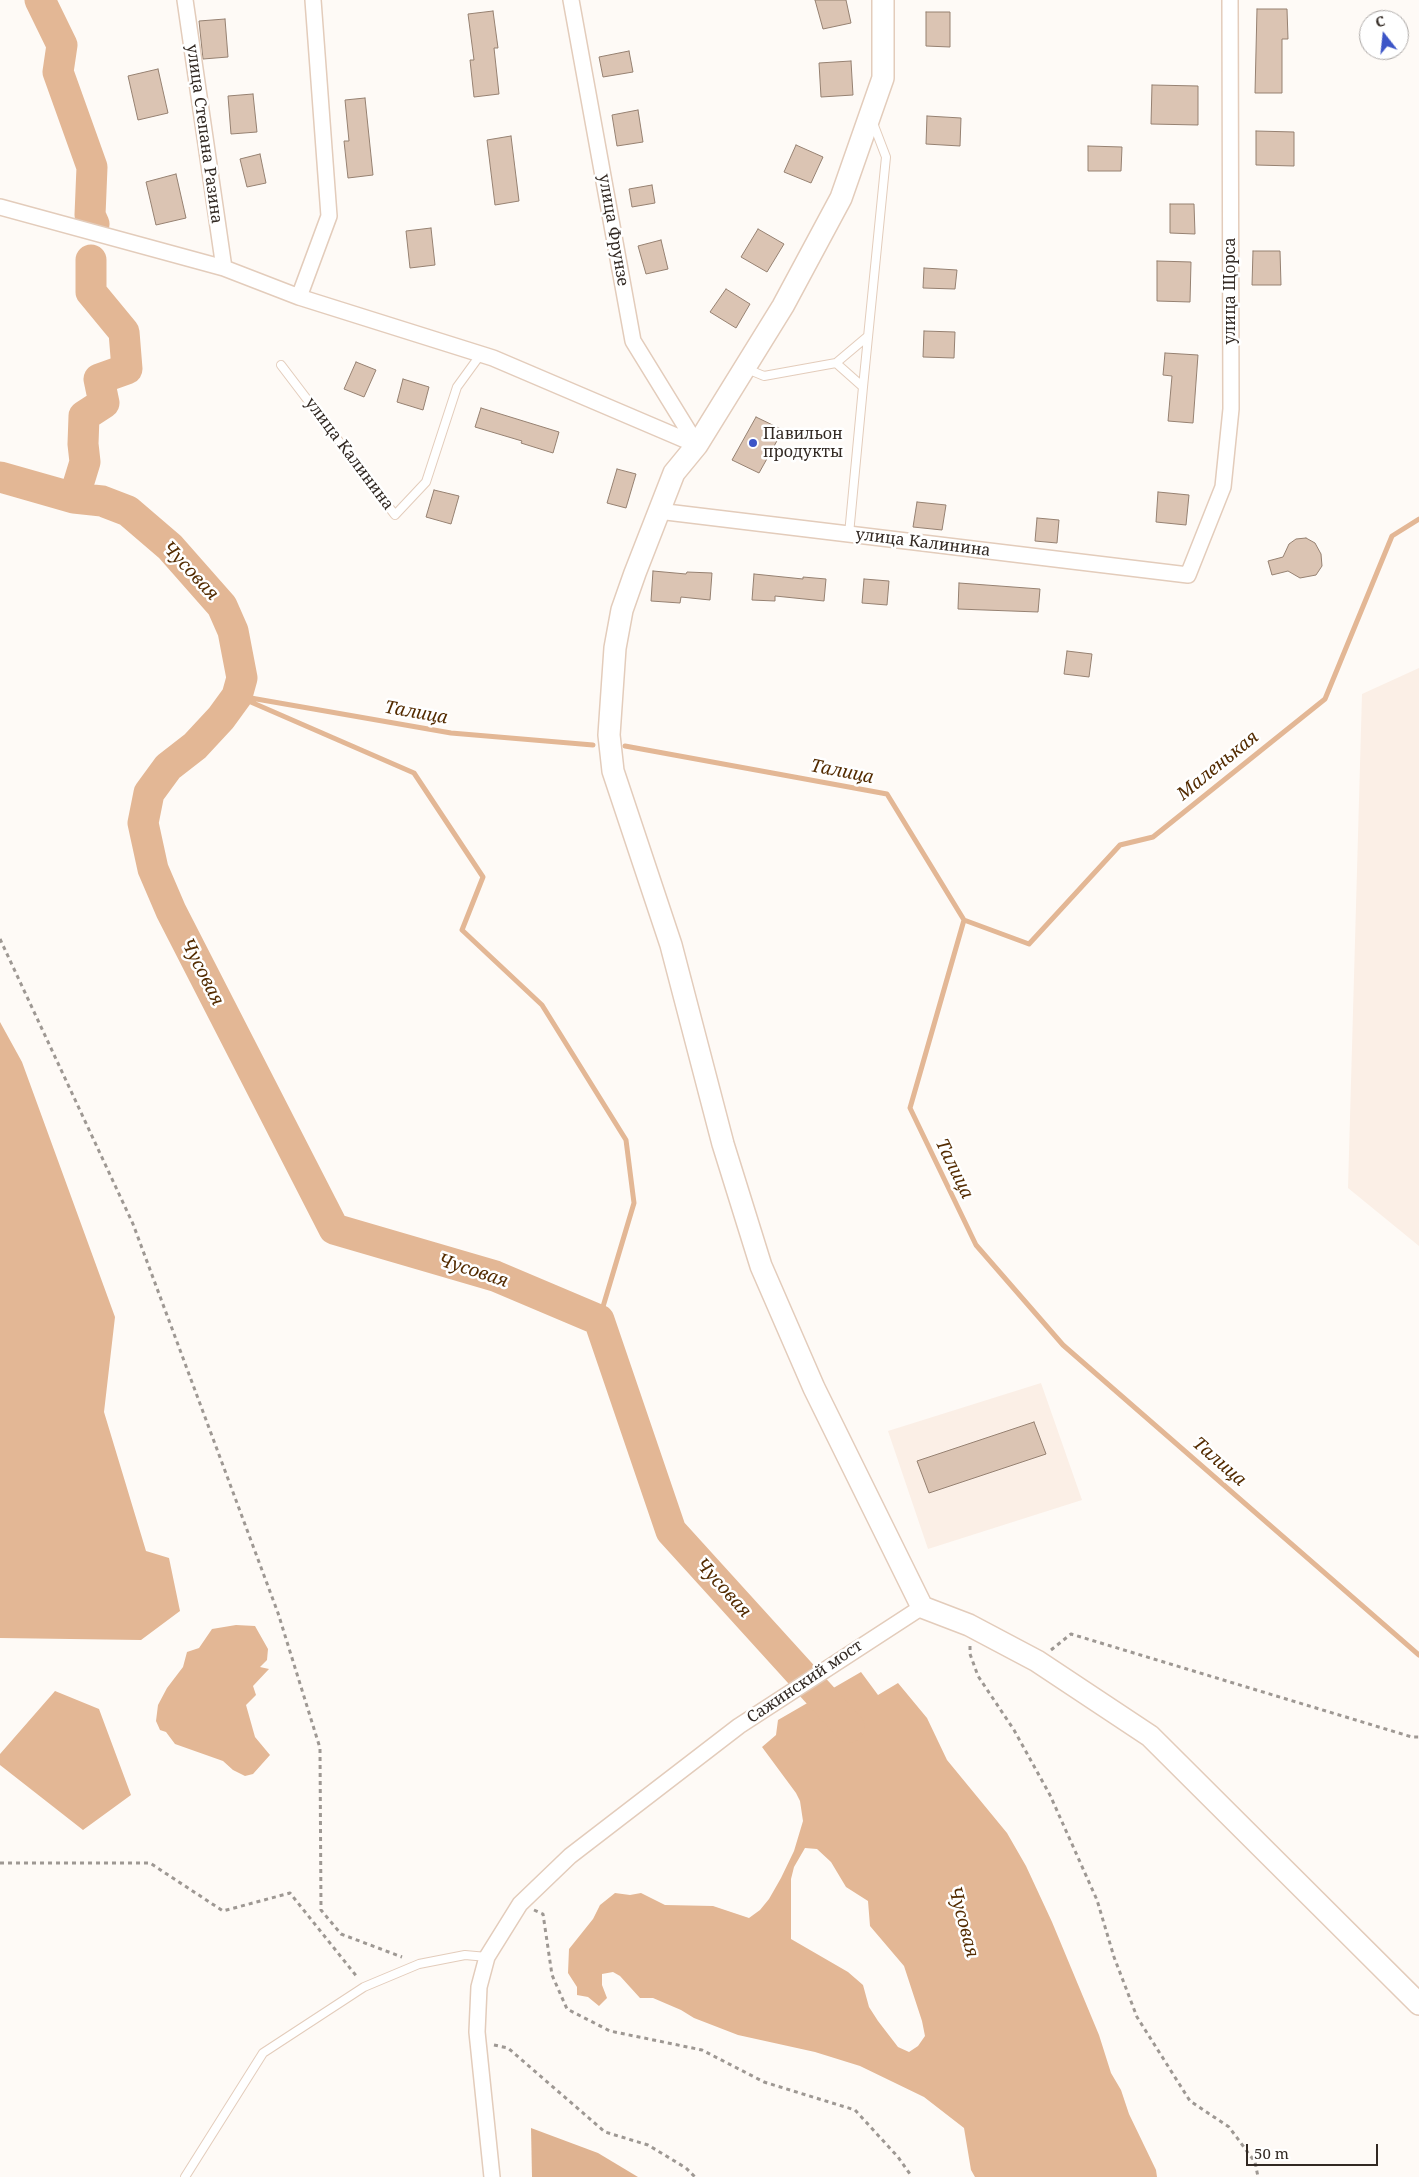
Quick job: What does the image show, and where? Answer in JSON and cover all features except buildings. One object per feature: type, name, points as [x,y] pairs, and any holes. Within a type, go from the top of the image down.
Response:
[{"type":"street","name":"улица Степана Разина","points":[[185,0],[224,268]]},
{"type":"street","points":[[299,297],[329,216],[313,0]]},
{"type":"street","name":"улица Фрунзе","points":[[571,0],[633,341],[697,444]]},
{"type":"street","points":[[883,0],[883,78],[841,198],[783,306],[697,444],[674,473],[622,610],[615,648],[609,735],[613,771],[670,945],[723,1144],[761,1266],[814,1388],[922,1607],[969,1625],[1037,1661],[1150,1736],[1419,2004]]},
{"type":"street","name":"улица Щорса","points":[[1188,575],[1223,487],[1231,409],[1230,0]]},
{"type":"street","points":[[0,206],[224,268],[299,297],[481,354],[697,444]]},
{"type":"street","name":"улица Калинина","points":[[658,511],[1188,575]]},
{"type":"street","name":"Сажинский мост","points":[[492,2177],[478,2042],[479,1987],[487,1957],[520,1904],[570,1856],[739,1726],[870,1639],[922,1607]]},
{"type":"lane","points":[[849,534],[886,157],[870,114]]},
{"type":"lane","points":[[744,368],[764,376],[836,363],[868,336]]},
{"type":"lane","name":"улица Калинина","points":[[281,365],[396,515],[426,482],[457,387],[481,354]]},
{"type":"lane","points":[[836,363],[863,387]]},
{"type":"lane","points":[[185,2177],[263,2053],[364,1987],[419,1964],[465,1955],[487,1957]]},
{"type":"path","points":[[0,939],[133,1224],[278,1613],[320,1748],[321,1910],[341,1934],[419,1964]]},
{"type":"path","points":[[969,1625],[970,1654],[978,1676],[1014,1730],[1050,1795],[1097,1900],[1114,1957],[1137,2017],[1190,2102],[1229,2128],[1255,2162],[1258,2177]]},
{"type":"path","points":[[1037,1661],[1071,1634],[1412,1737],[1419,1737]]},
{"type":"path","points":[[0,1863],[150,1863],[223,1911],[290,1893],[364,1987]]},
{"type":"path","points":[[520,1904],[543,1914],[552,1976],[567,2009],[610,2031],[702,2050],[764,2082],[855,2110],[898,2157],[912,2177]]},
{"type":"path","points":[[478,2042],[508,2048],[605,2132],[648,2146],[686,2168],[695,2177]]},
{"type":"shaded area","points":[[1419,668],[1419,1246],[1348,1188],[1362,694]]},
{"type":"shaded area","points":[[1041,1383],[1082,1500],[928,1549],[888,1431]]},
{"type":"shaded area","points":[[531,2128],[598,2153],[638,2177],[532,2177]]},
{"type":"water","points":[[0,1022],[22,1062],[115,1317],[104,1412],[146,1551],[169,1558],[180,1611],[141,1640],[0,1638]]},
{"type":"water","points":[[236,1625],[255,1626],[268,1649],[267,1660],[260,1667],[269,1669],[253,1686],[256,1695],[246,1705],[255,1737],[270,1755],[253,1774],[245,1776],[233,1770],[223,1761],[175,1744],[166,1732],[160,1730],[156,1721],[158,1705],[167,1688],[183,1667],[187,1652],[199,1648],[212,1629]]},
{"type":"water","points":[[861,1672],[878,1695],[898,1683],[927,1718],[947,1760],[1007,1833],[1026,1866],[1052,1922],[1099,2035],[1111,2073],[1121,2090],[1129,2114],[1156,2170],[1157,2177],[975,2177],[971,2170],[964,2128],[924,2097],[860,2066],[815,2052],[738,2035],[694,2018],[653,1998],[640,1998],[620,1976],[613,1972],[602,1974],[602,1985],[607,1998],[599,2006],[588,1997],[577,1995],[577,1987],[568,1973],[569,1949],[593,1919],[600,1905],[615,1893],[630,1895],[641,1893],[665,1905],[713,1906],[749,1918],[760,1910],[769,1899],[794,1851],[803,1821],[800,1801],[796,1793],[762,1747],[776,1735],[778,1720]],"holes":[[[805,1848],[817,1849],[831,1862],[846,1887],[868,1901],[870,1926],[904,1966],[925,2036],[918,2046],[909,2052],[898,2047],[878,2021],[869,2007],[863,1985],[848,1972],[791,1939],[791,1879],[794,1867]]]},
{"type":"water","points":[[55,1691],[99,1709],[131,1795],[83,1830],[0,1765],[0,1754]]},
{"type":"waterway","points":[[40,0],[62,45],[58,72],[92,167],[90,215],[94,224]]},
{"type":"waterway","points":[[74,498],[85,462],[83,444],[84,416],[104,403],[99,379],[127,369],[124,332],[91,292],[91,260]]},
{"type":"waterway","name":"Чусовая","points":[[0,477],[74,498],[102,501],[128,511],[170,547],[222,606],[233,631],[242,678],[237,696],[221,718],[195,746],[168,767],[149,793],[143,823],[153,869],[171,911],[334,1229],[495,1276],[599,1320],[671,1531],[849,1727]]},
{"type":"waterway","name":"Маленькая","points":[[964,920],[1029,944],[1120,845],[1153,837],[1325,699],[1392,536],[1419,519]]},
{"type":"waterway","points":[[237,696],[414,773],[483,877],[462,930],[542,1005],[626,1140],[634,1203],[599,1320]]},
{"type":"waterway","name":"Талица","points":[[245,697],[451,733],[593,745]]},
{"type":"waterway","name":"Талица","points":[[625,746],[887,794],[964,920],[910,1108],[976,1245],[1063,1345],[1419,1655]]},
{"type":"place","name":"Павильон продукты","points":[[753,443]]}]
